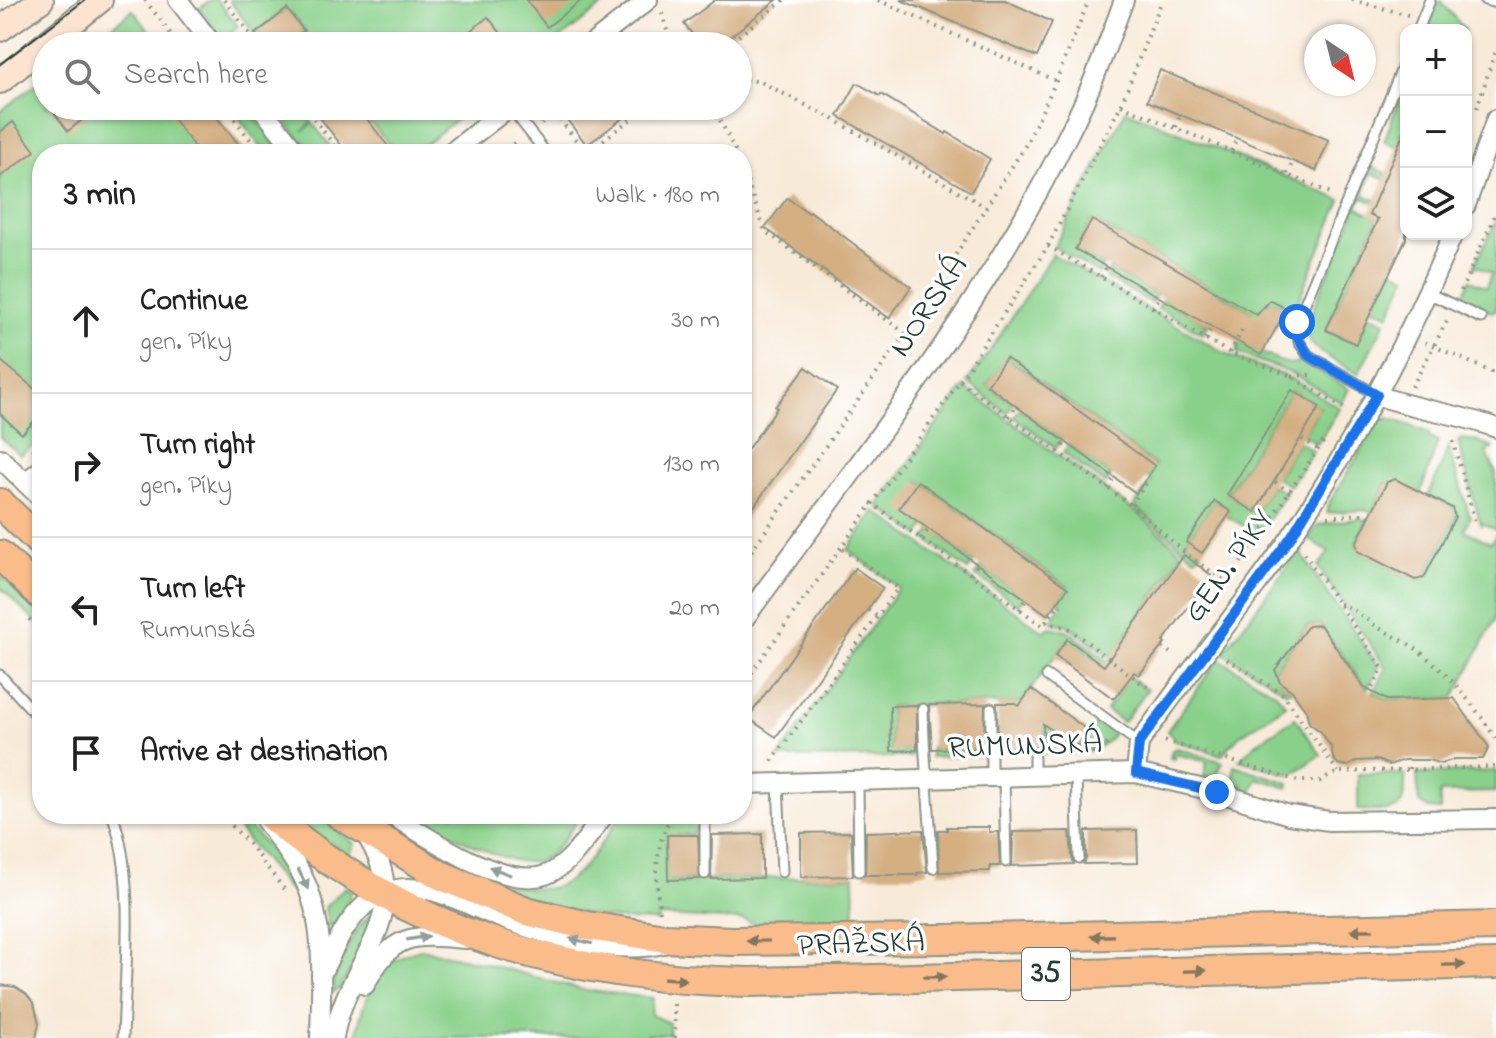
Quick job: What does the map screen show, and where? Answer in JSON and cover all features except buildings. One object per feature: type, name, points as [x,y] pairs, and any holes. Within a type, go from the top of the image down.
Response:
[{"type":"main road","points":[[0,29],[41,0]]},
{"type":"main road","points":[[60,32],[100,0]]},
{"type":"main road","points":[[7,74],[32,54]]},
{"type":"main road","points":[[0,503],[32,534]]},
{"type":"main road","points":[[0,555],[32,586]]},
{"type":"main road","name":"PRAŽSKÁ","points":[[282,824],[321,855],[384,893],[449,926],[486,940],[597,970],[647,977],[720,982],[1496,964]]},
{"type":"main road","name":"PRAŽSKÁ","points":[[353,824],[440,875],[526,911],[626,934],[673,931],[762,941],[1496,926]]},
{"type":"street","points":[[178,0],[203,32]]},
{"type":"street","name":"NORSKÁ","points":[[752,608],[959,322],[1017,229],[1072,128],[1124,0]]},
{"type":"street","points":[[607,32],[646,2]]},
{"type":"street","points":[[1472,192],[1491,151],[1496,119]]},
{"type":"street","points":[[271,120],[290,144]]},
{"type":"street","points":[[462,144],[493,120]]},
{"type":"street","name":"GEN. PÍKY","points":[[1139,743],[1291,537],[1377,395],[1428,293],[1450,240]]},
{"type":"street","points":[[1377,395],[1404,405],[1496,428]]},
{"type":"street","points":[[0,458],[32,489]]},
{"type":"street","points":[[25,482],[32,477]]},
{"type":"street","points":[[1136,773],[1139,743]]},
{"type":"street","name":"RUMUNSKÁ","points":[[752,784],[997,778],[1034,768],[1076,777],[1136,773],[1217,792],[1289,815],[1329,821],[1496,819]]},
{"type":"street","points":[[268,824],[298,868],[310,894],[318,931],[320,1038]]},
{"type":"street","points":[[408,824],[479,863],[513,877],[531,879],[548,874],[564,863],[597,824]]},
{"type":"street","points":[[337,1038],[344,1001],[381,925],[385,908],[380,860],[364,832]]},
{"type":"street","points":[[321,975],[339,938],[365,905],[384,893],[407,887],[424,888],[512,923],[601,945],[643,949],[673,931]]},
{"type":"street","points":[[337,1038],[379,960],[392,947],[423,936],[486,940]]},
{"type":"lane","points":[[1420,24],[1430,0]]},
{"type":"lane","points":[[1485,0],[1496,3]]},
{"type":"lane","points":[[1377,395],[1308,355],[1298,339],[1297,322],[1400,73]]},
{"type":"lane","points":[[521,120],[539,144]]},
{"type":"lane","points":[[1428,293],[1481,318]]},
{"type":"lane","points":[[0,675],[32,710]]},
{"type":"lane","points":[[1047,676],[1139,743]]},
{"type":"lane","points":[[991,708],[1006,862]]},
{"type":"lane","points":[[923,709],[933,868]]},
{"type":"lane","points":[[1076,777],[1079,858]]},
{"type":"lane","points":[[858,782],[859,871]]},
{"type":"lane","points":[[778,783],[782,872]]},
{"type":"lane","points":[[116,824],[122,840],[126,880],[123,1038]]},
{"type":"lane","points":[[705,824],[705,874]]},
{"type":"path","points":[[145,0],[169,32]]},
{"type":"path","points":[[224,0],[248,32]]},
{"type":"path","points":[[744,32],[784,0]]},
{"type":"path","points":[[878,0],[1056,81]]},
{"type":"path","points":[[752,550],[905,334],[1027,143],[1089,0]]},
{"type":"path","points":[[752,672],[960,381],[1048,246],[1121,105],[1162,0]]},
{"type":"path","points":[[1352,0],[1422,19]]},
{"type":"path","points":[[646,2],[667,32]]},
{"type":"path","points":[[1475,117],[1496,49]]},
{"type":"path","points":[[752,80],[761,82],[821,113],[986,207]]},
{"type":"path","points":[[1121,105],[1340,196]]},
{"type":"path","points":[[1176,127],[1180,114]]},
{"type":"path","points":[[236,120],[254,144]]},
{"type":"path","points":[[315,120],[333,144]]},
{"type":"path","points":[[514,144],[546,120]]},
{"type":"path","points":[[560,120],[579,144]]},
{"type":"path","points":[[598,144],[630,120]]},
{"type":"path","points":[[720,120],[732,144]]},
{"type":"path","points":[[1231,151],[1237,138]]},
{"type":"path","points":[[1287,174],[1293,161]]},
{"type":"path","points":[[752,195],[765,231],[905,334]]},
{"type":"path","points":[[1408,395],[1435,346],[1496,213]]},
{"type":"path","points":[[1048,246],[1230,353],[1291,376],[1343,408],[1337,419]]},
{"type":"path","points":[[1101,277],[1106,268]]},
{"type":"path","points":[[1153,308],[1159,298]]},
{"type":"path","points":[[1230,353],[1243,330],[1242,326]]},
{"type":"path","points":[[1205,339],[1211,328]]},
{"type":"path","points":[[1435,346],[1496,374]]},
{"type":"path","points":[[960,381],[1131,505],[1191,558],[1228,583],[1331,431]]},
{"type":"path","points":[[1009,417],[1016,407]]},
{"type":"path","points":[[1302,439],[1319,450]]},
{"type":"path","points":[[1450,440],[1453,441],[1476,525]]},
{"type":"path","points":[[1058,452],[1065,443]]},
{"type":"path","points":[[1107,488],[1114,478]]},
{"type":"path","points":[[1131,505],[1147,482],[1145,480]]},
{"type":"path","points":[[1275,482],[1290,492]]},
{"type":"path","points":[[871,503],[1043,626],[1059,605],[1057,603]]},
{"type":"path","points":[[1340,516],[1361,514],[1369,517]]},
{"type":"path","points":[[921,539],[928,530]]},
{"type":"path","points":[[1291,537],[1383,669],[1370,691]]},
{"type":"path","points":[[772,761],[898,588],[842,548]]},
{"type":"path","points":[[971,574],[977,565]]},
{"type":"path","points":[[1020,610],[1026,600]]},
{"type":"path","points":[[1339,604],[1355,610],[1416,649],[1442,670],[1468,697],[1496,739]]},
{"type":"path","points":[[1191,606],[1205,615]]},
{"type":"path","points":[[868,610],[877,616]]},
{"type":"path","points":[[1046,622],[1068,628],[1151,690]]},
{"type":"path","points":[[1162,647],[1175,656]]},
{"type":"path","points":[[1219,654],[1283,694],[1338,772]]},
{"type":"path","points":[[833,659],[842,665]]},
{"type":"path","points":[[1293,710],[1301,704]]},
{"type":"path","points":[[798,708],[806,714]]},
{"type":"path","points":[[1088,755],[1104,748],[1121,730]]},
{"type":"path","points":[[1162,737],[1167,743],[1298,781],[1320,781],[1338,772],[1496,767]]},
{"type":"path","points":[[1409,769],[1410,760]]},
{"type":"path","points":[[230,824],[289,896]]},
{"type":"path","points":[[666,824],[660,847],[658,888],[673,931]]},
{"type":"path","points":[[673,997],[675,1038]]},
{"type":"green space","points":[[210,0],[217,0],[238,26],[231,32],[217,32],[199,9]]},
{"type":"green space","points":[[229,0],[610,0],[569,32],[301,32],[304,30],[287,9],[253,32]]},
{"type":"green space","points":[[1441,1],[1460,24],[1428,24],[1434,8]]},
{"type":"green space","points":[[133,10],[150,32],[104,32]]},
{"type":"green space","points":[[32,87],[32,120],[219,120],[238,144],[32,144],[32,446],[20,455],[0,437],[0,112]]},
{"type":"green space","points":[[1400,97],[1400,148],[1384,142]]},
{"type":"green space","points":[[1126,110],[1341,200],[1290,320],[1283,316],[1287,309],[1269,300],[1244,345],[1289,364],[1302,362],[1349,389],[1342,403],[1293,374],[1236,352],[1249,327],[1251,311],[1092,220],[1076,249],[1103,265],[1099,274],[1054,247]]},
{"type":"green space","points":[[240,120],[257,120],[275,144],[258,144]]},
{"type":"green space","points":[[285,120],[310,120],[312,122],[303,131],[313,124],[329,144],[303,144]]},
{"type":"green space","points":[[369,120],[456,120],[425,144],[389,144]]},
{"type":"green space","points":[[1374,168],[1386,173],[1384,179],[1372,173],[1364,191],[1365,195],[1376,200],[1374,203],[1362,197],[1357,207],[1378,219],[1326,330],[1356,344],[1370,315],[1385,322],[1358,374],[1320,352],[1310,342],[1306,332],[1368,172]]},
{"type":"green space","points":[[1496,221],[1496,310],[1492,312],[1461,299],[1470,280],[1487,287],[1492,273],[1477,266],[1473,269]]},
{"type":"green space","points":[[1052,254],[1230,356],[1288,377],[1340,408],[1317,444],[1303,435],[1320,407],[1292,390],[1227,494],[1255,512],[1272,485],[1286,493],[1258,534],[1228,517],[1230,512],[1215,501],[1186,542],[1202,553],[1195,558],[1134,506],[1152,480],[1147,476],[1155,465],[1007,358],[987,385],[1013,404],[1007,413],[967,382]]},
{"type":"green space","points":[[1110,269],[1156,295],[1151,303],[1106,278]]},
{"type":"green space","points":[[1391,269],[1407,276],[1389,315],[1373,307]]},
{"type":"green space","points":[[1163,299],[1208,325],[1203,334],[1158,308]]},
{"type":"green space","points":[[964,387],[1139,514],[1183,553],[1112,656],[1137,676],[1068,625],[1051,622],[1062,605],[1058,602],[1068,587],[919,481],[925,527],[919,535],[878,506]]},
{"type":"green space","points":[[1020,409],[1062,439],[1056,448],[1014,417]]},
{"type":"green space","points":[[1389,418],[1427,432],[1431,439],[1438,441],[1421,492],[1387,482],[1371,513],[1365,510],[1327,513],[1327,506],[1380,420]]},
{"type":"green space","points":[[1461,439],[1477,441],[1493,448],[1486,452],[1496,473],[1496,530],[1481,525],[1458,442]]},
{"type":"green space","points":[[1299,442],[1313,451],[1290,486],[1276,478]]},
{"type":"green space","points":[[1069,444],[1111,475],[1106,484],[1063,453]]},
{"type":"green space","points":[[1448,446],[1470,517],[1464,530],[1491,543],[1496,535],[1496,618],[1454,698],[1387,700],[1373,692],[1386,668],[1318,567],[1329,552],[1308,539],[1318,525],[1361,518],[1367,520],[1356,543],[1359,551],[1415,580],[1424,578],[1455,517],[1452,508],[1428,496]]},
{"type":"green space","points":[[875,511],[1044,632],[1049,627],[1067,630],[1147,690],[1123,722],[1106,710],[1126,682],[1067,640],[1021,703],[890,706],[891,750],[912,750],[912,757],[778,758],[899,588],[848,550]]},
{"type":"green space","points":[[932,531],[974,562],[968,570],[926,539]]},
{"type":"green space","points":[[1299,551],[1379,667],[1367,689],[1320,625],[1307,626],[1276,668],[1280,682],[1291,690],[1287,692],[1223,653]]},
{"type":"green space","points":[[981,567],[1024,597],[1018,605],[975,575]]},
{"type":"green space","points":[[0,575],[32,606],[32,618],[0,587]]},
{"type":"green space","points":[[1219,659],[1276,693],[1286,705],[1239,736],[1222,755],[1176,741],[1167,731]]},
{"type":"green space","points":[[1295,718],[1321,755],[1291,775],[1239,760],[1257,743]]},
{"type":"green space","points":[[1098,721],[1114,733],[1100,746],[1083,752],[1043,754],[1045,725],[1078,748]]},
{"type":"green space","points":[[936,745],[937,750],[978,747],[984,750],[986,756],[930,757],[931,747]]},
{"type":"green space","points":[[1177,748],[1223,762],[1216,775],[1204,777],[1207,762],[1176,754],[1175,759],[1170,758],[1172,750]]},
{"type":"green space","points":[[1234,765],[1289,783],[1288,788],[1257,778],[1251,793],[1234,781]]},
{"type":"green space","points":[[1496,771],[1496,792],[1440,793],[1440,810],[1429,809],[1419,803],[1417,774]]},
{"type":"green space","points":[[1358,774],[1405,774],[1400,805],[1389,810],[1358,810]]},
{"type":"green space","points":[[234,824],[247,824],[276,858],[293,882],[304,908]]},
{"type":"green space","points":[[304,824],[329,824],[355,844],[349,856]]},
{"type":"green space","points":[[378,824],[387,824],[470,870],[524,888],[548,888],[568,881],[590,860],[615,824],[699,824],[693,834],[667,836],[669,880],[854,876],[855,924],[756,925],[745,920],[659,916],[658,921],[583,913],[510,891]]},
{"type":"green space","points":[[433,824],[574,824],[553,852],[541,860],[529,862],[496,855]]},
{"type":"green space","points":[[345,887],[351,890],[350,898],[334,925],[328,926],[325,907]]},
{"type":"green space","points":[[371,914],[374,915],[366,944],[339,989],[333,992],[336,973],[345,951]]},
{"type":"green space","points":[[421,949],[583,990],[653,998],[651,1015],[669,1023],[669,1034],[645,1035],[645,1038],[356,1038],[368,994],[383,971],[393,961]]},
{"type":"tram line","points":[[42,32],[85,0]]},
{"type":"tram line","points":[[0,64],[32,40]]},
{"type":"route","points":[[1217,792],[1136,773],[1139,743],[1291,537],[1377,395],[1308,355],[1298,339],[1297,322]]}]
